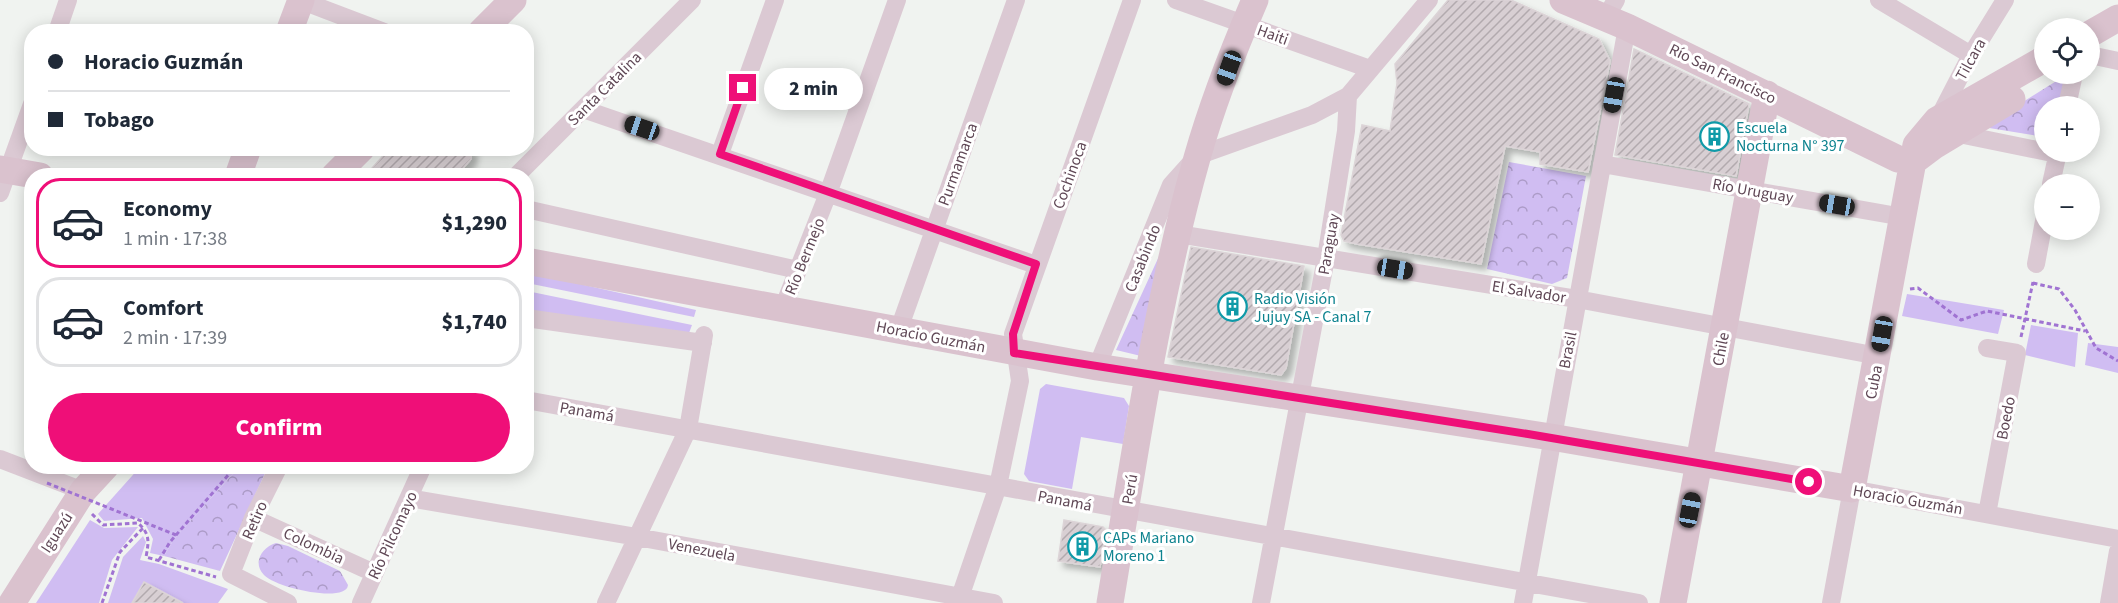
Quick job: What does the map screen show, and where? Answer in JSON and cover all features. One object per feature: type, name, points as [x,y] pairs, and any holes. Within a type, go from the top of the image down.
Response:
[{"type":"main road","points":[[292,24],[300,0]]},
{"type":"main road","points":[[489,24],[513,0]]},
{"type":"main road","name":"Río San Francisco","points":[[1563,0],[1616,15],[1898,159],[1914,161]]},
{"type":"main road","name":"Casabindo","points":[[1149,376],[1178,234],[1197,156],[1250,12]]},
{"type":"main road","points":[[2100,28],[2118,18]]},
{"type":"main road","points":[[2100,48],[2118,36]]},
{"type":"main road","points":[[1914,161],[1946,126],[2034,66]]},
{"type":"main road","points":[[1946,126],[2034,83]]},
{"type":"main road","name":"Chile","points":[[1672,603],[1767,94]]},
{"type":"main road","points":[[342,168],[354,156]]},
{"type":"main road","name":"Cuba","points":[[1852,489],[1914,161]]},
{"type":"main road","points":[[3,178],[24,177]]},
{"type":"main road","name":"Horacio Guzmán","points":[[534,262],[899,329],[1014,353],[1149,376],[1300,397],[1551,437],[1852,489]]},
{"type":"main road","name":"Perú","points":[[1110,603],[1149,376]]},
{"type":"main road","name":"Iguazú","points":[[12,603],[87,502],[102,474]]},
{"type":"street","points":[[60,24],[68,0]]},
{"type":"street","points":[[300,0],[363,24]]},
{"type":"street","name":"Santa Catalina","points":[[524,168],[692,0]]},
{"type":"street","points":[[720,154],[775,0]]},
{"type":"street","name":"Río Bermejo","points":[[783,308],[830,191],[897,0]]},
{"type":"street","name":"Purmamarca","points":[[899,329],[1016,0]]},
{"type":"street","name":"Cochinoca","points":[[959,600],[998,486],[1020,381],[1014,353],[1013,334],[1036,264],[1132,0]]},
{"type":"street","name":"Haiti","points":[[1176,0],[1250,12],[1370,69]]},
{"type":"street","points":[[1197,156],[1312,115],[1348,96],[1429,0]]},
{"type":"street","points":[[1879,0],[1971,55]]},
{"type":"street","name":"Tilcara","points":[[1946,126],[1971,55],[2005,0]]},
{"type":"street","name":"Brasil","points":[[1522,603],[1602,164],[1616,15]]},
{"type":"street","points":[[2100,56],[2118,61]]},
{"type":"street","name":"Paraguay","points":[[1261,603],[1326,258],[1346,131],[1348,96]]},
{"type":"street","points":[[583,108],[830,191],[934,230],[1036,264]]},
{"type":"street","points":[[3,178],[24,124]]},
{"type":"street","points":[[1946,126],[2034,147]]},
{"type":"street","name":"Casabindo","points":[[1097,367],[1171,185],[1197,156]]},
{"type":"street","name":"Río Uruguay","points":[[1602,164],[1903,217]]},
{"type":"street","points":[[534,210],[798,270]]},
{"type":"street","name":"El Salvador","points":[[1178,234],[1577,299],[1878,356]]},
{"type":"street","points":[[2036,264],[2040,240]]},
{"type":"street","points":[[534,319],[704,339],[688,429],[606,603]]},
{"type":"street","points":[[1987,348],[2017,353]]},
{"type":"street","name":"Boedo","points":[[1987,514],[2017,353]]},
{"type":"street","name":"Panamá","points":[[534,401],[1639,603]]},
{"type":"street","points":[[0,459],[24,471]]},
{"type":"street","points":[[30,474],[87,502]]},
{"type":"street","name":"Retiro","points":[[231,574],[253,518],[275,474]]},
{"type":"street","name":"Río Pilcomayo","points":[[363,603],[374,573],[420,474]]},
{"type":"street","name":"Horacio Guzmán","points":[[1852,489],[2118,539]]},
{"type":"street","name":"Cuba","points":[[1831,603],[1852,489]]},
{"type":"street","name":"Venezuela","points":[[409,498],[637,537],[959,600],[994,603]]},
{"type":"street","name":"Colombia","points":[[253,518],[374,573]]},
{"type":"street","points":[[2109,603],[2118,551]]},
{"type":"street","points":[[231,574],[288,603]]},
{"type":"path","points":[[2017,353],[2036,264]]},
{"type":"path","points":[[2033,283],[2058,289],[2075,310],[2096,348],[2118,361]]},
{"type":"path","points":[[1890,291],[1918,288],[1961,320],[1987,311],[2085,331]]},
{"type":"path","points":[[159,560],[176,535],[229,474]]},
{"type":"path","points":[[47,483],[176,535]]},
{"type":"path","points":[[87,502],[103,525],[138,523],[149,539],[146,557],[216,577],[231,574]]},
{"type":"path","points":[[102,603],[120,552],[143,528]]},
{"type":"green space","points":[[2052,84],[2064,84],[2061,96],[2034,96],[2034,135],[1983,127]]},
{"type":"green space","points":[[1509,162],[1586,176],[1567,278],[1552,284],[1487,269]]},
{"type":"green space","points":[[1166,241],[1141,356],[1116,350]]},
{"type":"green space","points":[[534,274],[696,310],[694,317],[534,284]]},
{"type":"green space","points":[[534,292],[692,325],[689,333],[534,314]]},
{"type":"green space","points":[[1907,294],[2004,310],[1998,334],[1902,316]]},
{"type":"green space","points":[[2031,325],[2078,333],[2075,367],[2025,355]]},
{"type":"green space","points":[[2088,343],[2118,347],[2118,373],[2085,365]]},
{"type":"green space","points":[[1046,384],[1124,398],[1129,406],[1123,444],[1081,437],[1072,489],[1029,481],[1024,474],[1040,389]]},
{"type":"green space","points":[[134,474],[233,474],[174,539],[164,556],[150,553],[153,539],[142,518],[104,521],[98,514]]},
{"type":"green space","points":[[233,474],[265,474],[220,571],[164,556],[174,539]]},
{"type":"green space","points":[[90,520],[104,528],[138,527],[112,560],[99,603],[36,603]]},
{"type":"green space","points":[[143,536],[146,542],[140,560],[159,564],[228,589],[218,603],[183,603],[144,582],[132,603],[108,603],[123,557]]},
{"type":"green space","points":[[276,543],[288,546],[340,571],[348,585],[345,590],[336,593],[311,592],[283,585],[264,575],[259,566],[260,556]]},
{"type":"building","points":[[1448,0],[1511,0],[1599,39],[1610,61],[1588,172],[1540,164],[1540,152],[1505,146],[1481,264],[1357,244],[1344,241],[1341,235],[1362,125],[1390,131],[1397,83],[1395,64]]},
{"type":"building","points":[[1634,49],[1749,104],[1736,176],[1615,155]]},
{"type":"building","points":[[383,156],[471,156],[463,168],[372,168]]},
{"type":"building","name":"Radio Visión Jujuy SA - Canal 7","points":[[1191,247],[1304,266],[1286,368],[1281,375],[1168,357]]},
{"type":"building","name":"CAPs Mariano Moreno 1","points":[[1064,520],[1103,527],[1106,530],[1100,567],[1058,561]]},
{"type":"building","points":[[144,582],[183,603],[132,603]]},
{"type":"place","name":"Escuela Nocturna N° 397","points":[[1715,136]]},
{"type":"place","name":"Radio Visión Jujuy SA - Canal 7","points":[[1233,307]]},
{"type":"place","name":"CAPs Mariano Moreno 1","points":[[1082,546]]},
{"type":"route","points":[[743,88],[720,154],[1036,264],[1013,334],[1014,353],[1149,376],[1300,397],[1809,482]]}]
